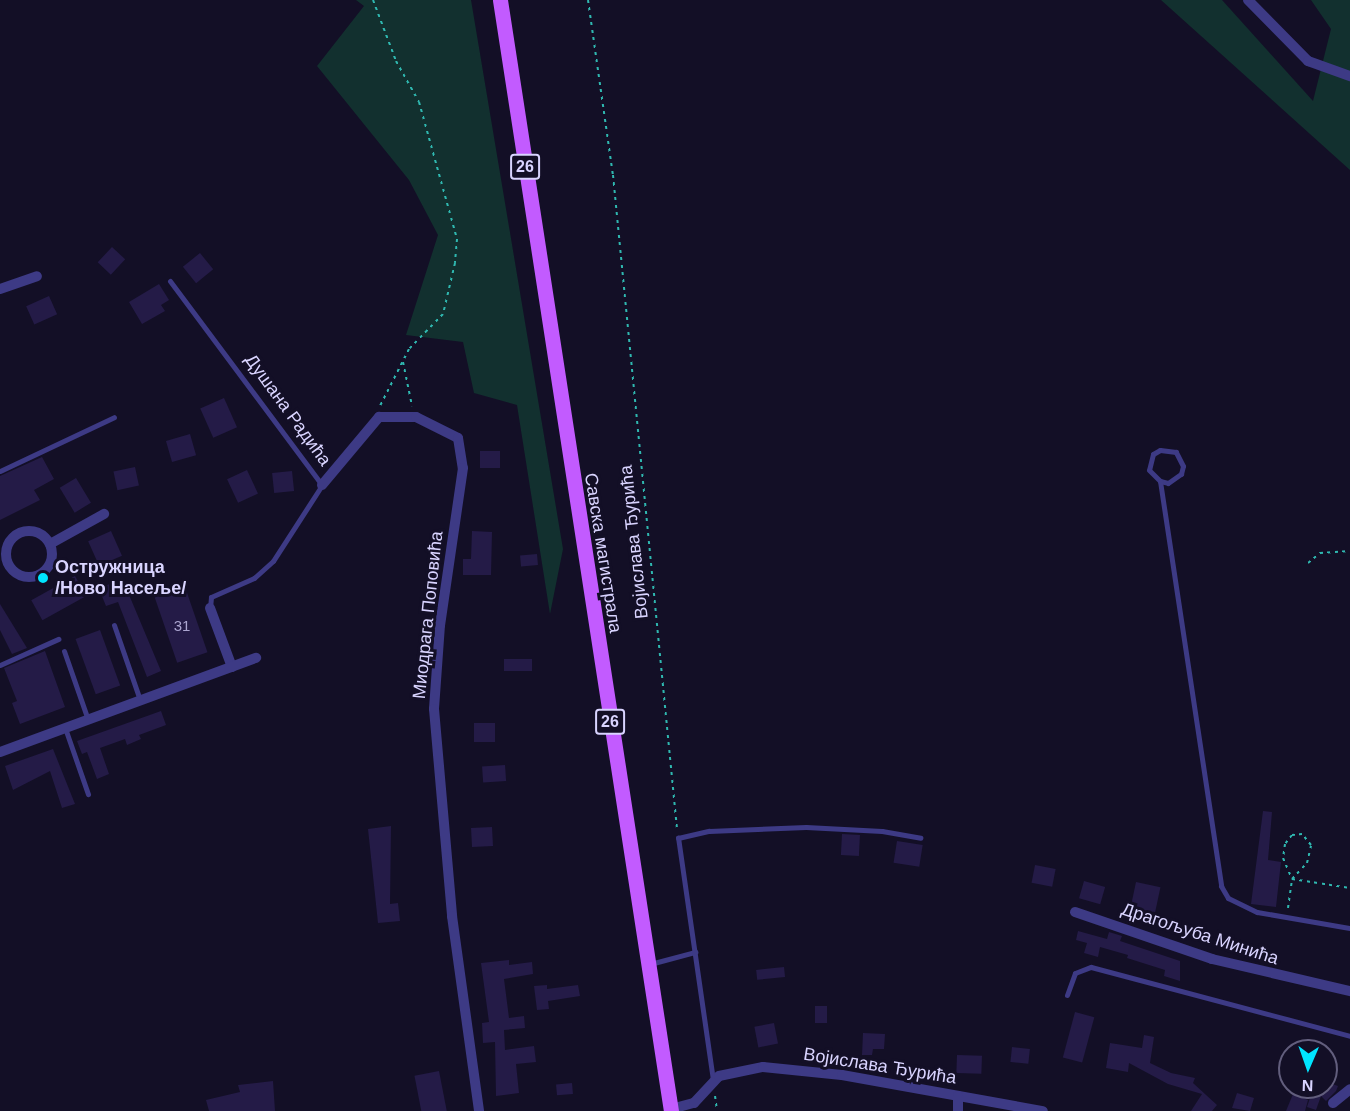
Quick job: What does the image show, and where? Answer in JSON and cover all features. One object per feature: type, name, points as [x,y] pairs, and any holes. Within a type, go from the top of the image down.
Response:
[{"type":"main road","name":"Савска магистрала","points":[[500,0],[671,1110]]},
{"type":"street","points":[[1248,0],[1308,61],[1350,76]]},
{"type":"street","points":[[0,289],[37,276]]},
{"type":"street","name":"Миодрага Поповића","points":[[372,421],[390,416],[416,417],[458,438],[463,468],[440,625],[434,709],[453,916],[479,1111]]},
{"type":"street","points":[[322,485],[372,421]]},
{"type":"street","points":[[50,544],[104,514]]},
{"type":"street","points":[[19,533],[40,533],[50,544],[52,558],[39,575],[24,576],[4,565],[9,542],[19,533]]},
{"type":"street","name":"Душана Радића","points":[[210,608],[232,667]]},
{"type":"street","points":[[0,752],[256,658]]},
{"type":"street","name":"Драгољуба Минића","points":[[1075,912],[1212,959],[1350,991]]},
{"type":"street","name":"Војислава Ђурића","points":[[671,1110],[694,1103],[713,1080],[742,1069],[782,1067],[1043,1111]]},
{"type":"street","points":[[1333,1103],[1350,1089]]},
{"type":"street","points":[[958,1096],[958,1111]]},
{"type":"lane","name":"Душана Радића","points":[[170,281],[322,485],[273,561],[254,578],[211,597],[210,608]]},
{"type":"lane","points":[[0,471],[114,417]]},
{"type":"lane","points":[[1160,482],[1168,483],[1181,474],[1183,466],[1176,452],[1160,450],[1153,454],[1149,470],[1160,482],[1221,886],[1238,905],[1286,918],[1350,928]]},
{"type":"lane","points":[[114,625],[141,700]]},
{"type":"lane","points":[[0,665],[58,639]]},
{"type":"lane","points":[[64,651],[88,720]]},
{"type":"lane","points":[[65,728],[88,795]]},
{"type":"lane","points":[[713,1080],[678,838],[697,832],[806,827],[882,831],[920,838]]},
{"type":"lane","points":[[648,965],[695,952]]},
{"type":"lane","points":[[1067,995],[1075,973],[1091,967],[1350,1036]]},
{"type":"path","points":[[372,421],[416,341],[443,314],[455,263],[457,239],[419,102],[396,61],[373,0]]},
{"type":"path","name":"Војислава Ђурића","points":[[588,0],[613,175],[678,838]]},
{"type":"path","points":[[403,362],[416,417]]},
{"type":"path","points":[[1308,563],[1320,553],[1350,550]]},
{"type":"path","points":[[1286,918],[1292,879],[1283,858],[1285,844],[1292,835],[1302,834],[1311,845],[1307,863],[1292,879]]},
{"type":"path","points":[[1292,879],[1350,888]]},
{"type":"green space","points":[[356,0],[471,0],[563,549],[550,614],[517,405],[474,393],[463,342],[406,335],[438,235],[409,180],[317,66],[364,6]]},
{"type":"green space","points":[[1161,0],[1222,0],[1313,101],[1331,29],[1311,0],[1350,0],[1350,170]]},
{"type":"building","points":[[112,247],[125,259],[111,275],[98,262]]},
{"type":"building","points":[[200,253],[213,269],[196,283],[183,267]]},
{"type":"building","points":[[159,284],[169,300],[161,305],[165,311],[142,324],[129,302]]},
{"type":"building","points":[[49,296],[57,314],[34,324],[26,306]]},
{"type":"building","points":[[224,398],[237,427],[213,438],[200,409]]},
{"type":"building","points":[[190,434],[196,455],[172,462],[166,441]]},
{"type":"building","points":[[480,451],[500,451],[500,468],[480,468]]},
{"type":"building","points":[[42,457],[54,479],[34,490],[40,500],[0,520],[0,476]]},
{"type":"building","points":[[135,467],[139,486],[117,490],[113,472]]},
{"type":"building","points":[[247,470],[258,494],[238,503],[227,479]]},
{"type":"building","points":[[292,471],[294,491],[274,493],[272,473]]},
{"type":"building","points":[[76,478],[91,503],[75,513],[60,488]]},
{"type":"building","points":[[111,531],[122,556],[99,566],[88,541]]},
{"type":"building","points":[[472,531],[492,532],[491,575],[463,575],[463,559],[471,559]]},
{"type":"building","points":[[537,554],[538,565],[521,566],[520,555]]},
{"type":"building","points":[[75,576],[86,596],[42,620],[31,600]]},
{"type":"building","points":[[122,578],[161,671],[147,677],[118,602],[106,606],[99,589]]},
{"type":"building","points":[[185,587],[207,652],[177,663],[155,597]]},
{"type":"building","points":[[0,604],[27,648],[12,654],[0,630]]},
{"type":"building","points":[[100,630],[120,685],[96,694],[76,639]]},
{"type":"building","points":[[45,651],[65,707],[20,724],[12,703],[17,701],[4,668]]},
{"type":"building","points":[[504,659],[532,659],[532,671],[504,671]]},
{"type":"building","points":[[161,711],[166,725],[139,735],[141,739],[127,745],[125,739],[100,748],[109,774],[97,779],[87,752],[82,754],[77,741]]},
{"type":"building","points":[[474,723],[495,723],[495,742],[474,742]]},
{"type":"building","points":[[53,749],[75,804],[62,808],[50,771],[13,790],[5,766]]},
{"type":"building","points":[[505,765],[506,781],[483,783],[482,767]]},
{"type":"building","points":[[1263,811],[1272,812],[1268,860],[1281,862],[1276,907],[1251,904]]},
{"type":"building","points":[[391,826],[390,904],[398,903],[400,921],[378,923],[368,829]]},
{"type":"building","points":[[492,827],[493,846],[472,847],[471,828]]},
{"type":"building","points":[[842,834],[860,835],[859,856],[841,855]]},
{"type":"building","points":[[897,841],[923,845],[919,867],[894,863]]},
{"type":"building","points":[[1035,865],[1056,869],[1052,887],[1032,883]]},
{"type":"building","points":[[1084,881],[1105,887],[1100,904],[1079,898]]},
{"type":"building","points":[[1136,882],[1160,887],[1155,915],[1130,909]]},
{"type":"building","points":[[1078,931],[1107,939],[1109,932],[1122,936],[1120,941],[1180,961],[1180,981],[1164,976],[1165,970],[1127,958],[1128,955],[1100,947],[1098,957],[1084,953],[1087,943],[1076,940]]},
{"type":"building","points":[[509,960],[509,965],[532,962],[533,974],[504,979],[509,1018],[524,1016],[525,1028],[504,1030],[505,1050],[534,1046],[536,1062],[516,1064],[519,1093],[496,1096],[495,1042],[483,1043],[482,1023],[489,1022],[481,963]]},
{"type":"building","points":[[784,967],[785,977],[757,980],[756,970]]},
{"type":"building","points":[[547,985],[547,989],[578,985],[580,996],[548,1001],[549,1009],[537,1010],[534,986]]},
{"type":"building","points":[[815,1006],[827,1006],[827,1023],[815,1023]]},
{"type":"building","points":[[1075,1012],[1094,1017],[1082,1063],[1063,1057]]},
{"type":"building","points":[[774,1023],[778,1044],[758,1047],[754,1027]]},
{"type":"building","points":[[863,1033],[885,1034],[884,1049],[873,1049],[872,1055],[862,1055]]},
{"type":"building","points":[[1144,1035],[1154,1037],[1150,1063],[1171,1073],[1195,1078],[1193,1083],[1217,1105],[1212,1111],[1191,1111],[1202,1094],[1168,1084],[1129,1063],[1128,1072],[1106,1068],[1110,1043],[1142,1048]]},
{"type":"building","points":[[1012,1047],[1030,1049],[1028,1064],[1010,1062]]},
{"type":"building","points":[[957,1055],[982,1056],[981,1074],[956,1073]]},
{"type":"building","points":[[439,1071],[447,1111],[421,1111],[414,1076]]},
{"type":"building","points":[[273,1081],[275,1111],[209,1111],[206,1100],[240,1092],[238,1085]]},
{"type":"building","points":[[572,1083],[573,1094],[557,1095],[556,1084]]},
{"type":"building","points":[[1237,1093],[1254,1098],[1250,1111],[1232,1108]]},
{"type":"building","points":[[1291,1099],[1308,1100],[1305,1111],[1286,1111]]},
{"type":"building","points":[[1310,1099],[1320,1099],[1316,1110],[1307,1107]]},
{"type":"place","name":"Остружница /Ново Насеље/","points":[[43,578]]}]
